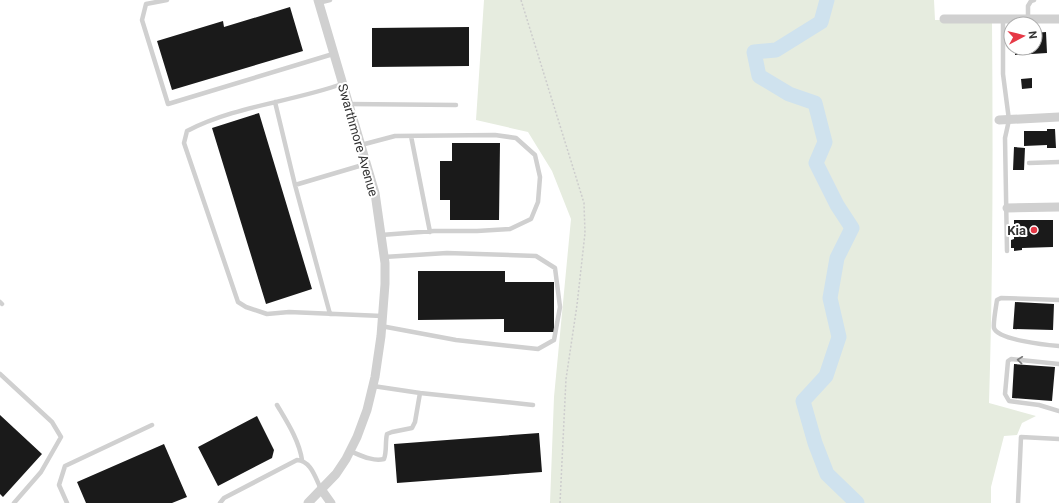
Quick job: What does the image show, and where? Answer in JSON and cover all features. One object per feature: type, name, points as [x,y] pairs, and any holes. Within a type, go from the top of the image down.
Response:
[{"type":"street","name":"Swarthmore Avenue","points":[[308,503],[336,474],[357,437],[367,410],[373,386],[382,321],[384,284],[384,257],[375,193],[318,1]]},
{"type":"street","points":[[944,19],[1002,19]]},
{"type":"street","points":[[1043,19],[1059,19]]},
{"type":"street","points":[[1004,120],[1059,117]]},
{"type":"street","points":[[1007,208],[1059,207]]},
{"type":"street","points":[[321,489],[331,503]]},
{"type":"lane","points":[[167,0],[146,4],[142,20],[168,104],[333,54]]},
{"type":"lane","points":[[318,1],[330,0]]},
{"type":"lane","points":[[1028,16],[1028,6],[1031,1],[1034,0]]},
{"type":"lane","points":[[1002,19],[1007,251]]},
{"type":"lane","points":[[342,84],[323,91],[220,117],[195,126],[187,131],[184,143],[238,302],[246,307],[266,314],[289,312],[330,314],[382,321],[456,340],[538,349],[554,340],[560,307],[555,268],[536,256],[447,253],[384,257]]},
{"type":"lane","points":[[275,102],[295,185],[330,314]]},
{"type":"lane","points":[[348,104],[456,105]]},
{"type":"lane","points":[[360,144],[395,136],[495,135],[516,138],[535,155],[540,177],[538,202],[531,219],[510,230],[381,235]]},
{"type":"lane","points":[[411,136],[430,232]]},
{"type":"lane","points":[[1029,163],[1059,162]]},
{"type":"lane","points":[[295,185],[366,164]]},
{"type":"lane","points":[[1059,300],[1001,298],[997,300],[994,328],[997,333],[1030,343],[1059,346]]},
{"type":"lane","points":[[1059,364],[1011,359],[1008,361],[1005,394],[1009,402],[1038,405],[1059,411]]},
{"type":"lane","points":[[0,374],[52,422],[60,437],[41,472],[14,503]]},
{"type":"lane","points":[[373,386],[533,406]]},
{"type":"lane","points":[[350,451],[373,460],[384,459],[386,454],[387,434],[412,428],[415,422],[420,393]]},
{"type":"lane","points":[[277,405],[301,450],[302,460]]},
{"type":"lane","points":[[67,503],[59,485],[65,466],[152,425]]},
{"type":"lane","points":[[1018,503],[1021,437],[1059,439]]},
{"type":"lane","points":[[220,503],[224,498],[296,460],[302,460],[309,464],[321,489]]},
{"type":"path","points":[[521,0],[584,203],[585,233],[577,305],[566,379],[560,503]]},
{"type":"shaded area","points":[[484,0],[934,0],[935,20],[992,20],[993,116],[989,403],[1036,416],[1022,423],[1017,435],[1004,436],[991,487],[991,503],[550,503],[554,397],[571,219],[552,171],[528,132],[476,120]]},
{"type":"building","points":[[290,7],[303,51],[172,90],[157,41],[223,21],[224,27]]},
{"type":"building","points":[[469,27],[469,66],[372,67],[372,28]]},
{"type":"building","points":[[1043,32],[1046,32],[1047,53],[1043,53]]},
{"type":"building","points":[[1032,78],[1032,88],[1022,89],[1021,79]]},
{"type":"building","points":[[259,113],[312,289],[266,304],[212,128]]},
{"type":"building","points":[[1047,129],[1055,129],[1056,148],[1047,148],[1047,145],[1024,146],[1024,131],[1047,131]]},
{"type":"building","points":[[452,143],[500,143],[499,220],[450,220],[450,200],[440,200],[440,161],[452,161]]},
{"type":"building","points":[[1014,147],[1025,148],[1024,170],[1013,170]]},
{"type":"building","name":"Kia","points":[[1014,220],[1053,220],[1053,247],[1022,248],[1022,250],[1014,251],[1014,248],[1011,248],[1011,240],[1014,239]]},
{"type":"building","points":[[418,271],[505,271],[505,282],[554,282],[554,332],[504,332],[504,319],[418,320]]},
{"type":"building","points":[[1015,302],[1054,304],[1053,330],[1013,329]]},
{"type":"building","points":[[1014,364],[1055,367],[1052,401],[1012,398]]},
{"type":"building","points":[[0,415],[42,454],[3,497],[0,494]]},
{"type":"building","points":[[257,416],[274,450],[272,458],[218,486],[198,447]]},
{"type":"building","points":[[539,433],[542,472],[397,483],[394,444]]},
{"type":"building","points":[[164,444],[187,497],[172,503],[86,503],[77,482]]},
{"type":"waterway","points":[[827,0],[821,22],[776,50],[754,52],[759,76],[789,94],[815,103],[825,142],[816,163],[837,205],[852,228],[837,258],[830,298],[839,337],[826,376],[803,401],[815,443],[827,474],[857,503]]},
{"type":"place","name":"Kia","points":[[1034,230]]}]
